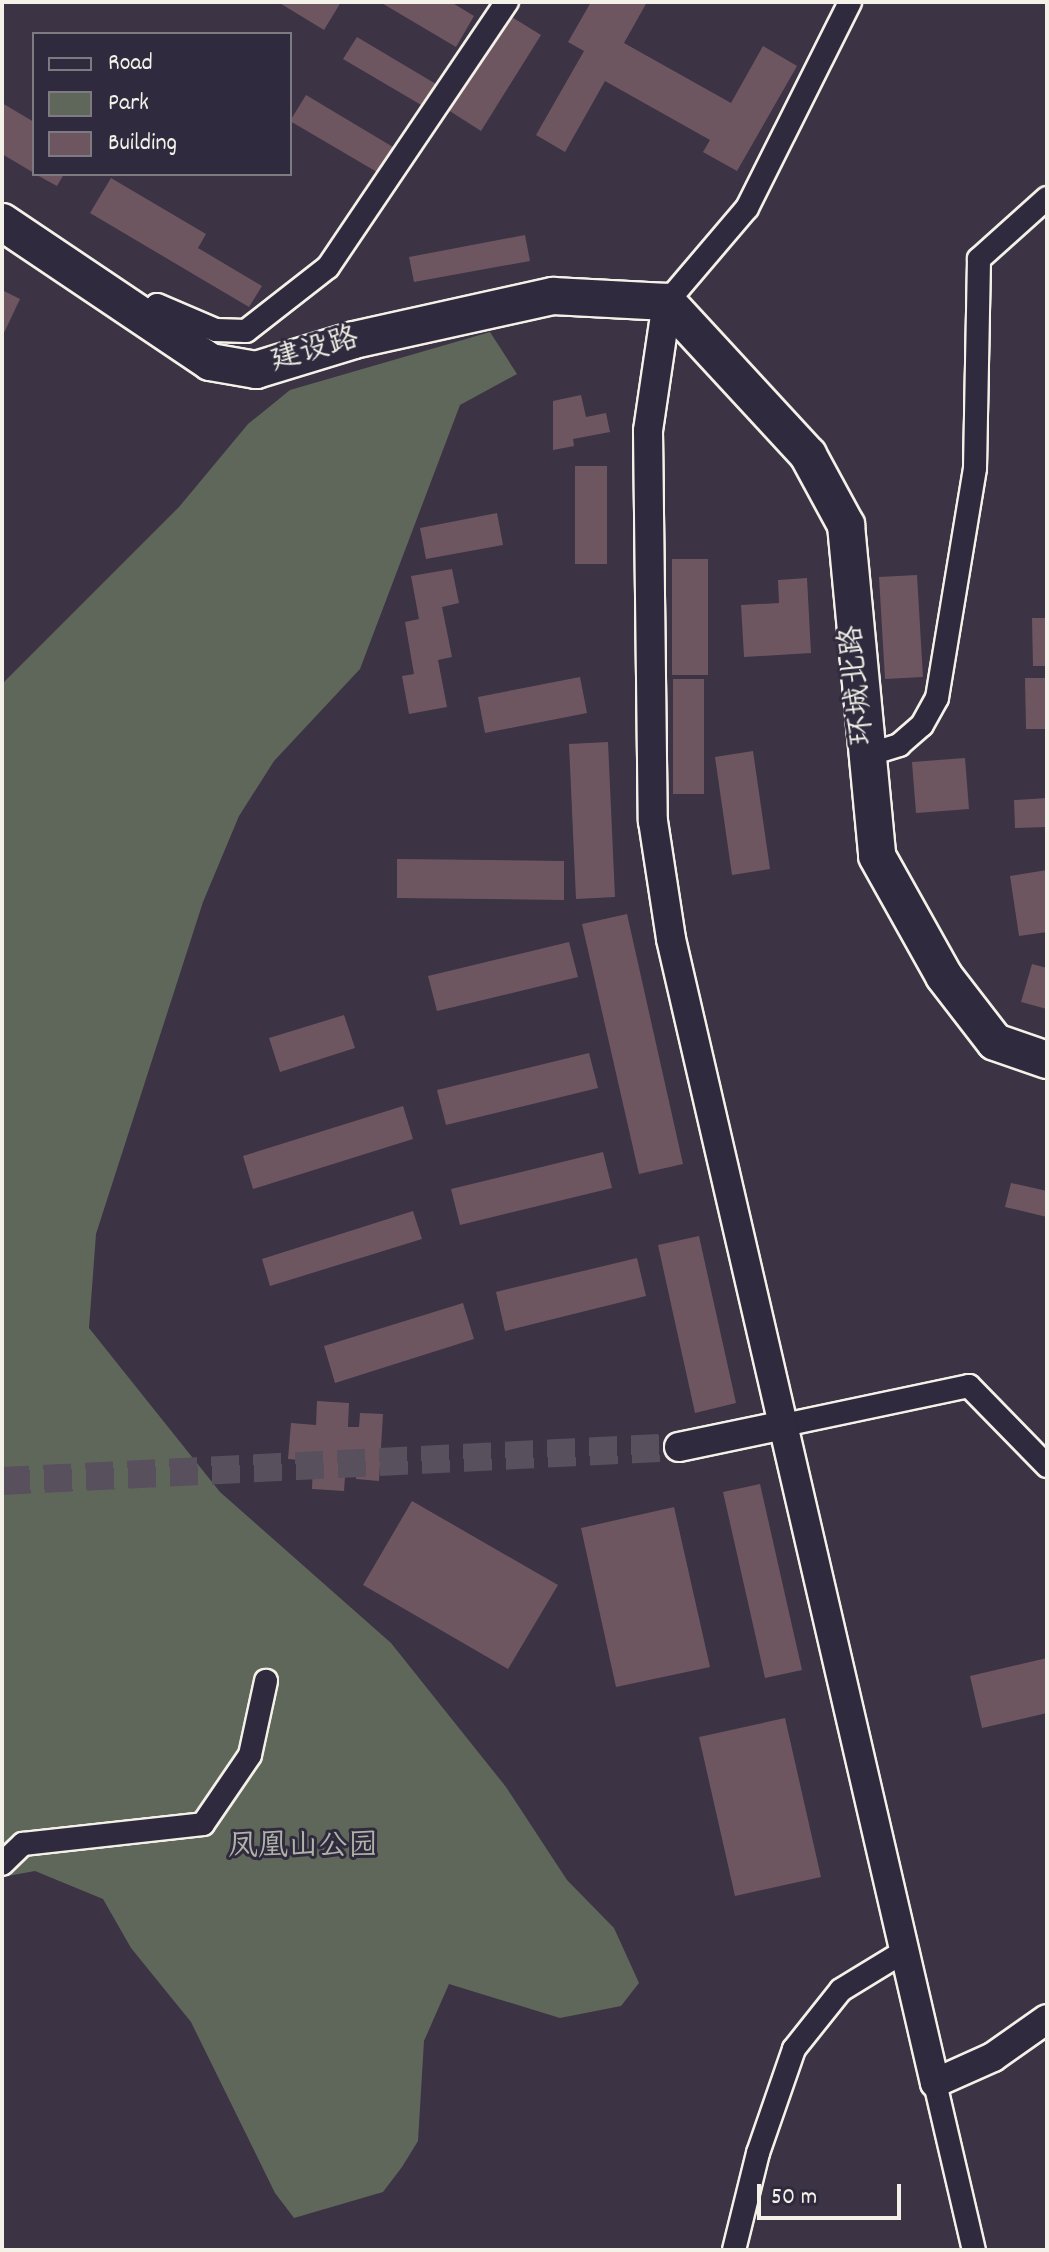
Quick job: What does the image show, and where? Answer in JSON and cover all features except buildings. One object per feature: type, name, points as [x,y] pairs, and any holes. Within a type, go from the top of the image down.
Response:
[{"type":"main road","name":"建设路","points":[[2,222],[210,362],[256,370],[354,340],[553,296],[667,302]]},
{"type":"main road","name":"环城北路","points":[[667,302],[808,455],[846,525],[877,856],[944,976],[995,1042],[1047,1060]]},
{"type":"street","points":[[148,322],[157,305],[216,330],[246,331],[328,267],[507,2]]},
{"type":"street","points":[[850,2],[747,208],[667,302],[648,431],[653,821],[671,939],[974,2250]]},
{"type":"street","points":[[867,755],[899,745],[922,725],[937,698],[975,468],[983,307],[979,259],[1047,198]]},
{"type":"street","points":[[679,1447],[969,1386],[1047,1466]]},
{"type":"street","points":[[2,1864],[23,1844],[203,1824],[250,1755],[266,1681]]},
{"type":"street","points":[[734,2250],[758,2153],[794,2049],[841,1990],[905,1951]]},
{"type":"street","points":[[935,2083],[993,2057],[1047,2019]]},
{"type":"green space","name":"凤凰山公园","points":[[490,332],[517,374],[460,405],[360,669],[274,761],[239,816],[203,902],[96,1234],[89,1328],[220,1492],[391,1643],[506,1787],[567,1880],[614,1928],[639,1983],[621,2006],[560,2018],[449,1984],[424,2041],[418,2141],[402,2167],[383,2192],[294,2218],[275,2193],[191,2022],[131,1948],[103,1899],[35,1871],[2,1877],[2,684],[179,507],[248,424],[290,390]]},
{"type":"tunnel","points":[[2,1481],[679,1447]]}]
